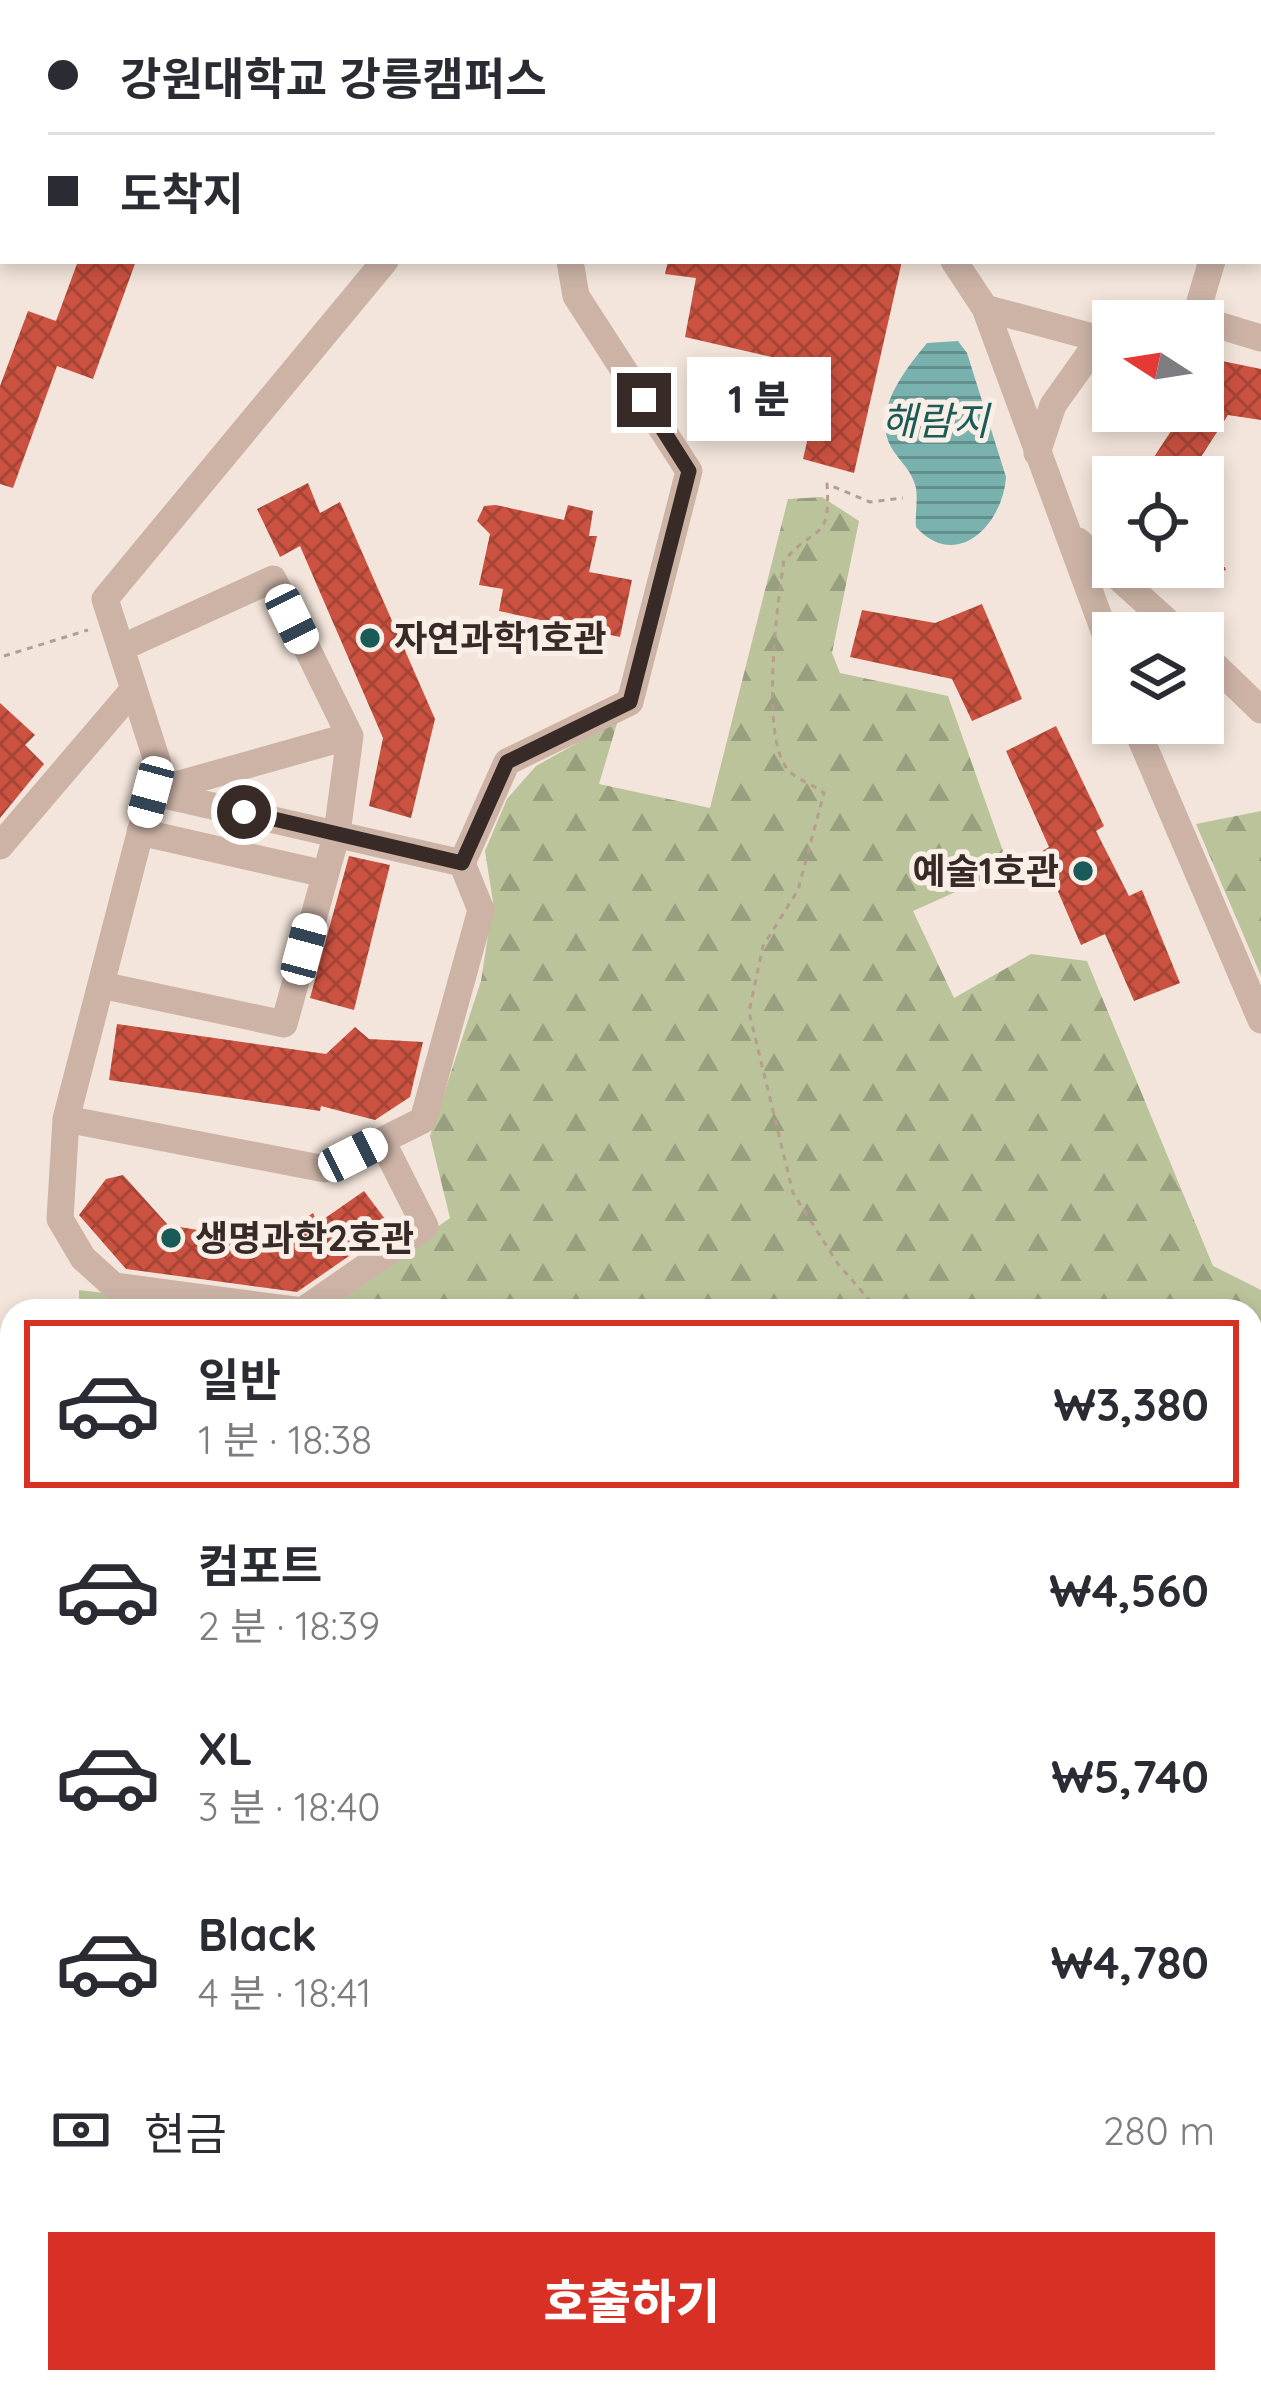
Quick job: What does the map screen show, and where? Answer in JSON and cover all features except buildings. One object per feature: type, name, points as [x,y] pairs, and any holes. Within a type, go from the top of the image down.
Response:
[{"type":"street","points":[[212,1299],[114,1286],[83,1258],[60,1219],[67,1119],[158,764],[105,599],[383,264]]},
{"type":"street","points":[[67,1119],[325,1169],[423,1120],[482,910],[462,863],[507,762],[630,702],[689,471],[576,296],[571,264]]},
{"type":"street","points":[[956,264],[985,308],[1098,612]]},
{"type":"street","points":[[1200,300],[1211,264]]},
{"type":"street","points":[[985,308],[1092,333]]},
{"type":"street","points":[[1224,327],[1261,338]]},
{"type":"street","points":[[1037,453],[1053,405],[1092,356]]},
{"type":"street","points":[[1070,535],[1156,612]]},
{"type":"street","points":[[101,985],[284,1024],[337,833],[350,736],[273,579],[116,635]]},
{"type":"street","points":[[1224,676],[1261,710]]},
{"type":"street","points":[[0,846],[134,688]]},
{"type":"street","points":[[151,792],[350,736]]},
{"type":"street","points":[[1143,744],[1261,1020]]},
{"type":"street","points":[[151,792],[462,863]]},
{"type":"street","points":[[140,832],[325,874]]},
{"type":"street","points":[[319,1299],[425,1226],[382,1141]]},
{"type":"path","points":[[869,1299],[838,1264],[794,1192],[749,1012],[763,946],[798,890],[824,793],[788,771],[777,748],[773,635],[784,561],[824,531],[830,520],[827,484],[870,502],[903,498]]},
{"type":"path","points":[[4,656],[116,635]]},
{"type":"green space","points":[[822,497],[859,521],[832,653],[840,673],[948,696],[1009,868],[913,911],[954,998],[1031,954],[1087,961],[1213,1266],[1261,1290],[1261,1299],[335,1299],[450,1218],[430,1136],[481,981],[493,902],[485,851],[507,799],[536,766],[618,720],[599,784],[710,808],[788,499]]},
{"type":"green space","points":[[1261,811],[1261,976],[1196,824]]},
{"type":"green space","points":[[79,1290],[153,1299],[79,1299]]},
{"type":"water","name":"해람지","points":[[958,341],[967,353],[1006,477],[987,525],[962,543],[947,545],[916,527],[916,488],[891,447],[885,419],[894,391],[927,343]]},
{"type":"place","name":"자연과학1호관","points":[[370,638]]},
{"type":"place","name":"예술1호관","points":[[1083,871]]},
{"type":"place","name":"생명과학2호관","points":[[171,1238]]},
{"type":"route","points":[[244,812],[414,848],[462,863],[507,762],[630,702],[689,471],[644,400]]}]
